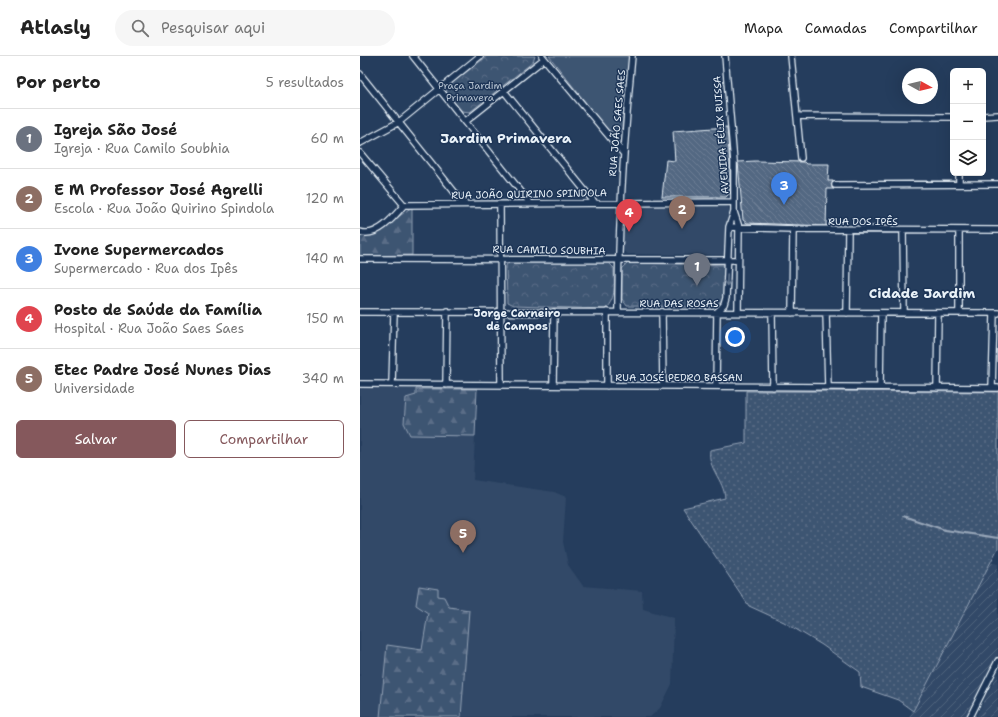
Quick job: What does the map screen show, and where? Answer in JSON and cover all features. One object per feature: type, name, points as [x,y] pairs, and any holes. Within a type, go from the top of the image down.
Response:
[{"type":"street","points":[[413,56],[530,203]]},
{"type":"street","points":[[360,143],[399,122],[479,56]]},
{"type":"street","name":"RUA JOÃO SAES SAES","points":[[618,312],[620,202],[632,56]]},
{"type":"street","name":"AVENIDA FÉLIX BUISSA","points":[[717,312],[724,305],[726,298],[729,227],[734,212],[734,162],[725,56]]},
{"type":"street","points":[[791,56],[801,158]]},
{"type":"street","points":[[466,121],[543,58],[623,153]]},
{"type":"street","points":[[360,74],[464,204]]},
{"type":"street","points":[[504,91],[595,203]]},
{"type":"street","points":[[986,116],[998,115]]},
{"type":"street","points":[[798,116],[950,117]]},
{"type":"street","points":[[360,152],[404,205],[392,219],[373,233],[360,232]]},
{"type":"street","points":[[959,176],[959,183]]},
{"type":"street","points":[[835,185],[959,183],[998,184]]},
{"type":"street","name":"RUA JOÃO QUIRINO SPINDOLA","points":[[404,205],[734,202]]},
{"type":"street","points":[[500,205],[501,385]]},
{"type":"street","name":"AVENIDA FÉLIX BUISSA","points":[[734,212],[739,227]]},
{"type":"street","name":"RUA DOS IPÊS","points":[[729,227],[848,230],[998,230]]},
{"type":"street","points":[[738,312],[739,227]]},
{"type":"street","points":[[792,312],[793,229]]},
{"type":"street","points":[[847,313],[848,230]]},
{"type":"street","points":[[902,230],[904,313]]},
{"type":"street","points":[[959,230],[959,313]]},
{"type":"street","name":"RUA CAMILO SOUBHIA","points":[[360,259],[501,258],[738,260]]},
{"type":"street","points":[[446,385],[447,311]]},
{"type":"street","name":"RUA DAS ROSAS","points":[[360,312],[996,313]]},
{"type":"street","points":[[392,384],[394,312]]},
{"type":"street","points":[[553,386],[554,312]]},
{"type":"street","points":[[607,312],[607,386]]},
{"type":"street","points":[[662,312],[663,386]]},
{"type":"street","points":[[716,386],[717,312]]},
{"type":"street","points":[[772,312],[773,387]]},
{"type":"street","points":[[826,313],[828,387]]},
{"type":"street","points":[[880,388],[881,313]]},
{"type":"street","points":[[937,388],[938,313]]},
{"type":"street","points":[[995,388],[996,313]]},
{"type":"street","name":"RUA JOSÉ PEDRO BASSAN","points":[[360,384],[995,388]]},
{"type":"street","points":[[970,717],[998,661]]},
{"type":"shaded area","points":[[725,205],[730,209],[729,250],[724,255],[628,254],[623,251],[623,212],[626,208]]},
{"type":"shaded area","points":[[360,388],[477,389],[473,480],[554,492],[566,497],[563,542],[568,565],[583,586],[642,591],[643,609],[674,618],[672,684],[660,708],[650,717],[360,717]]},
{"type":"shaded area","points":[[989,562],[998,564],[998,655],[966,717],[909,717]]},
{"type":"shaded area","points":[[998,673],[998,717],[976,717]]},
{"type":"green space","name":"Praça Jardim Primavera","points":[[487,56],[535,56],[533,62],[470,112],[462,111],[446,93],[446,88]]},
{"type":"green space","points":[[549,56],[630,56],[622,128],[619,132],[608,131]]},
{"type":"green space","points":[[412,208],[412,255],[360,256],[360,234],[374,235]]},
{"type":"green space","points":[[508,262],[608,262],[614,268],[613,295],[609,305],[605,309],[513,306],[507,303],[506,266]]},
{"type":"green space","points":[[628,263],[725,265],[729,268],[727,290],[723,300],[714,307],[627,306],[622,299],[622,269]]},
{"type":"green space","points":[[416,389],[477,389],[475,436],[410,435],[404,423],[406,398],[416,395]]},
{"type":"green space","points":[[746,391],[998,392],[998,548],[913,711],[898,700],[861,687],[860,672],[822,645],[784,622],[749,606],[683,508],[725,498],[722,485],[711,463],[710,450],[746,443]]},
{"type":"green space","points":[[419,586],[438,589],[438,596],[444,597],[449,607],[469,610],[461,717],[380,717],[387,645],[422,650],[428,613],[416,605]]},
{"type":"building","points":[[727,127],[730,163],[730,193],[726,197],[662,197],[666,160],[675,161],[673,131]]},
{"type":"building","points":[[755,161],[829,164],[828,181],[833,181],[832,188],[834,189],[827,189],[826,226],[747,223],[743,220],[738,162]]},
{"type":"waterway","points":[[903,516],[945,530],[998,538]]},
{"type":"place","name":"Ivone Supermercados","points":[[784,205]]},
{"type":"place","name":"E M Professor José Agrelli","points":[[682,229]]},
{"type":"place","name":"Posto de Saúde da Família","points":[[629,232]]},
{"type":"place","name":"Igreja São José","points":[[697,286]]},
{"type":"place","name":"Etec Padre José Nunes Dias","points":[[463,553]]},
{"type":"district","name":"Jardim Primavera","points":[[506,138]]},
{"type":"district","name":"Cidade Jardim","points":[[922,293]]},
{"type":"district","name":"Jorge Carneiro de Campos","points":[[517,319]]}]
